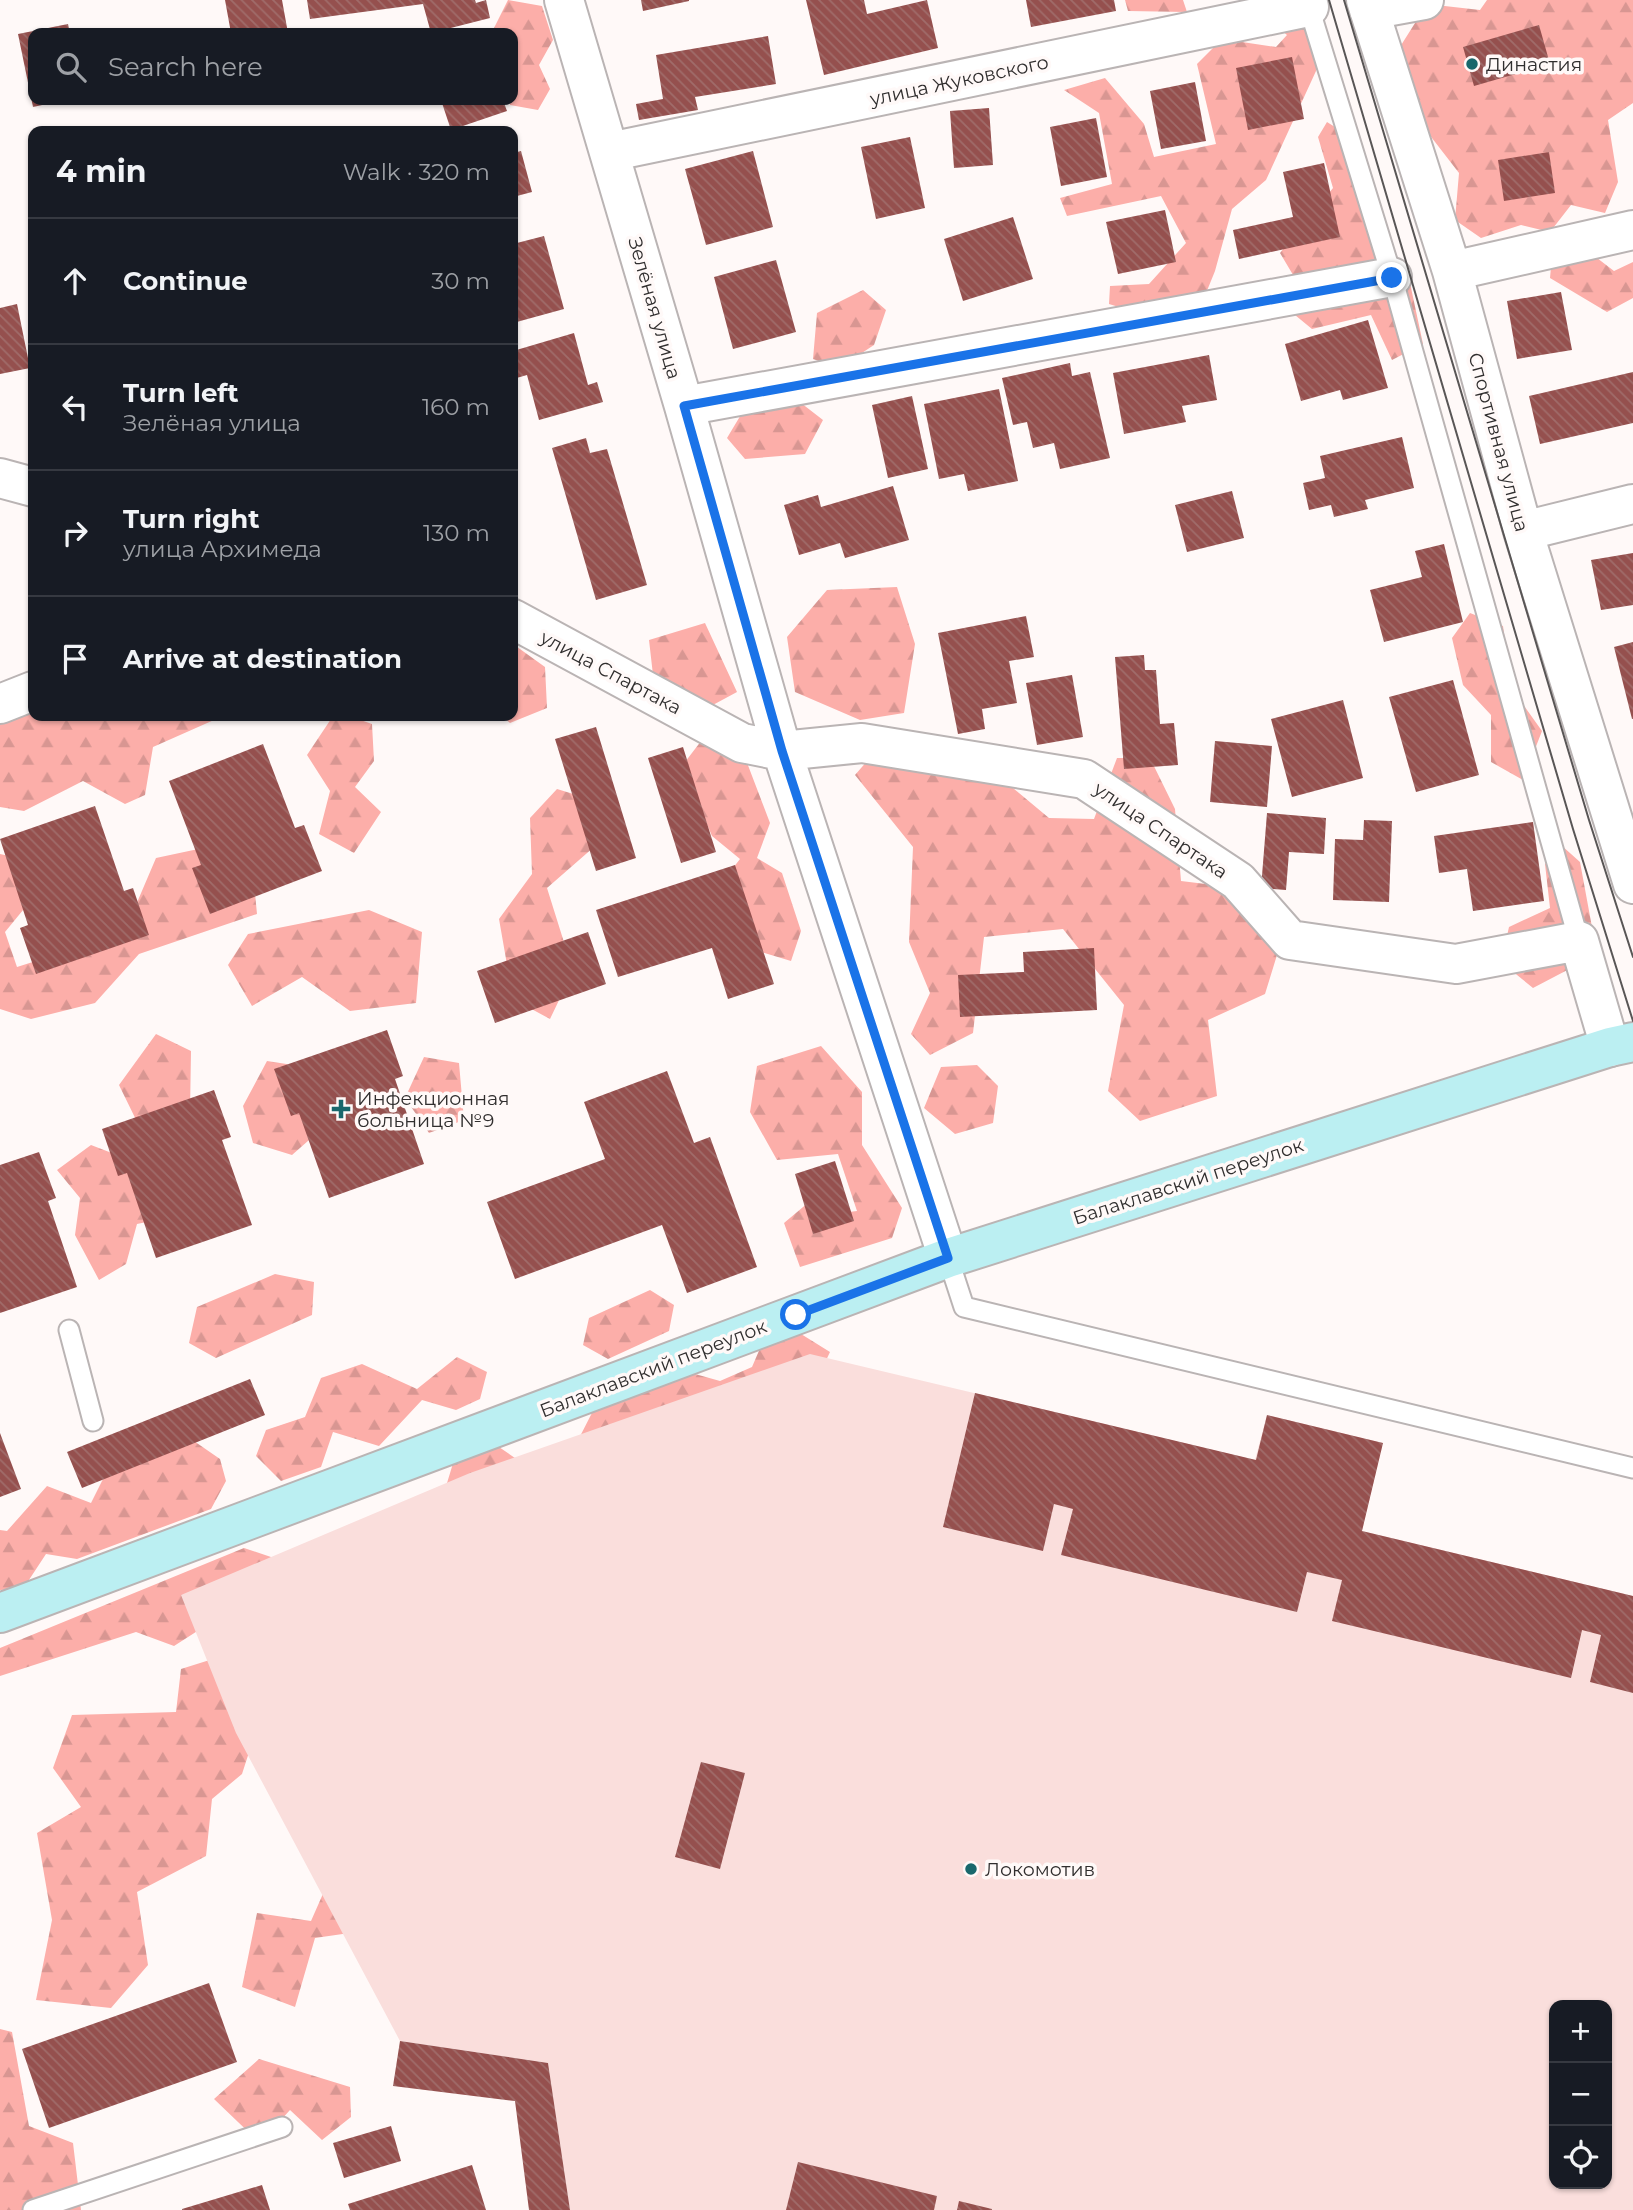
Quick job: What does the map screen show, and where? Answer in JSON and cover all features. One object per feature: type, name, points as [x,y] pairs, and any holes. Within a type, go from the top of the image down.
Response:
[{"type":"street","name":"Зелёная улица","points":[[564,0],[782,751],[948,1258]]},
{"type":"street","points":[[1368,5],[1424,0]]},
{"type":"street","name":"улица Жуковского","points":[[609,152],[1308,4]]},
{"type":"street","name":"Спортивная улица","points":[[1368,5],[1452,271],[1523,531],[1618,790],[1633,884]]},
{"type":"street","points":[[1452,271],[1633,230]]},
{"type":"street","points":[[684,406],[1392,278]]},
{"type":"street","points":[[0,478],[28,486]]},
{"type":"street","points":[[1523,531],[1633,504]]},
{"type":"street","name":"улица Спартака","points":[[518,622],[742,743],[782,751],[862,743],[1084,779],[1238,881],[1290,940],[1456,964],[1580,941]]},
{"type":"street","points":[[0,704],[28,693]]},
{"type":"street","points":[[1580,941],[1621,1044]]},
{"type":"street","name":"Балаклавский переулок","points":[[0,1613],[948,1258],[1621,1044]]},
{"type":"lane","points":[[1308,4],[1392,278],[1580,941]]},
{"type":"lane","points":[[948,1258],[964,1307],[1633,1468]]},
{"type":"lane","points":[[69,1330],[93,1421]]},
{"type":"lane","points":[[33,2210],[282,2127]]},
{"type":"green space","points":[[508,0],[542,6],[553,40],[539,65],[550,89],[538,110],[510,105],[518,105],[518,28],[494,28]]},
{"type":"green space","points":[[1125,0],[1183,0],[1187,12],[1128,11]]},
{"type":"green space","points":[[1487,0],[1633,0],[1633,103],[1608,120],[1618,182],[1605,213],[1571,205],[1550,232],[1521,225],[1481,238],[1455,220],[1459,173],[1425,129],[1393,58],[1427,4],[1480,10]]},
{"type":"green space","points":[[1259,11],[1321,30],[1316,71],[1266,180],[1232,209],[1215,271],[1202,303],[1135,312],[1109,304],[1110,286],[1149,284],[1186,243],[1161,196],[1067,216],[1060,198],[1112,184],[1099,113],[1064,90],[1105,78],[1144,124],[1154,157],[1216,144],[1197,64],[1222,39],[1276,47],[1287,35]]},
{"type":"green space","points":[[1327,122],[1346,134],[1377,258],[1410,283],[1423,344],[1392,360],[1371,315],[1312,329],[1295,315],[1302,290],[1280,253],[1333,188],[1318,137]]},
{"type":"green space","points":[[1584,248],[1614,271],[1633,262],[1633,298],[1607,312],[1550,278],[1552,256]]},
{"type":"green space","points":[[863,290],[886,310],[874,345],[839,368],[813,359],[817,313]]},
{"type":"green space","points":[[801,403],[823,420],[805,454],[745,459],[727,438],[742,413]]},
{"type":"green space","points":[[897,587],[915,644],[904,713],[860,720],[795,692],[787,637],[827,590]]},
{"type":"green space","points":[[1470,613],[1503,626],[1512,689],[1542,731],[1523,780],[1491,762],[1491,715],[1463,685],[1452,638]]},
{"type":"green space","points":[[705,623],[737,692],[711,706],[653,675],[649,640]]},
{"type":"green space","points":[[518,648],[545,667],[547,708],[518,720]]},
{"type":"green space","points":[[28,710],[28,721],[212,721],[153,747],[145,795],[125,804],[83,781],[24,811],[0,807],[0,721]]},
{"type":"green space","points":[[330,721],[363,721],[372,724],[374,761],[355,787],[381,812],[354,853],[319,834],[330,791],[307,755]]},
{"type":"green space","points":[[708,732],[741,747],[770,823],[757,858],[782,873],[801,931],[791,961],[745,947],[719,886],[740,859],[712,836],[682,766]]},
{"type":"green space","points":[[875,752],[1007,783],[1049,818],[1094,819],[1117,758],[1150,758],[1175,809],[1181,881],[1222,886],[1277,955],[1265,994],[1208,1020],[1217,1096],[1140,1121],[1108,1091],[1124,1005],[1063,929],[984,937],[973,1033],[930,1055],[911,1034],[930,993],[909,942],[913,847],[855,775]]},
{"type":"green space","points":[[557,789],[593,800],[602,840],[547,888],[573,971],[550,1019],[513,999],[499,919],[532,874],[530,818]]},
{"type":"green space","points":[[217,845],[253,873],[257,914],[139,954],[95,1003],[31,1019],[0,1009],[0,854],[28,860],[37,893],[5,932],[17,967],[124,933],[156,858]]},
{"type":"green space","points":[[1561,845],[1580,862],[1594,938],[1575,966],[1533,988],[1501,962],[1509,927],[1550,908],[1545,864]]},
{"type":"green space","points":[[369,910],[422,932],[416,1003],[350,1011],[302,977],[252,1006],[228,965],[248,934]]},
{"type":"green space","points":[[156,1034],[191,1051],[190,1113],[175,1216],[137,1224],[126,1264],[99,1280],[75,1235],[80,1198],[57,1170],[91,1145],[130,1160],[142,1132],[119,1085]]},
{"type":"green space","points":[[821,1046],[862,1092],[862,1145],[902,1208],[892,1238],[800,1267],[784,1223],[809,1202],[832,1214],[857,1211],[838,1154],[777,1160],[750,1112],[757,1066]]},
{"type":"green space","points":[[424,1057],[459,1063],[464,1120],[429,1133],[405,1098]]},
{"type":"green space","points":[[267,1061],[319,1069],[342,1111],[292,1155],[253,1143],[243,1106]]},
{"type":"green space","points":[[977,1065],[998,1086],[993,1123],[955,1134],[924,1108],[941,1067]]},
{"type":"green space","points":[[275,1274],[314,1282],[312,1315],[216,1358],[189,1343],[197,1307]]},
{"type":"green space","points":[[650,1290],[674,1305],[669,1331],[608,1359],[583,1345],[589,1318]]},
{"type":"green space","points":[[801,1334],[830,1352],[813,1388],[727,1417],[658,1415],[620,1436],[593,1497],[558,1519],[513,1516],[490,1502],[466,1508],[444,1493],[454,1460],[499,1447],[534,1471],[571,1454],[596,1405],[688,1372],[720,1381],[752,1367],[761,1346]]},
{"type":"green space","points":[[457,1357],[487,1372],[480,1399],[456,1410],[422,1400],[379,1446],[333,1432],[321,1467],[281,1481],[256,1456],[266,1430],[305,1417],[321,1378],[362,1364],[417,1389]]},
{"type":"green space","points":[[191,1439],[220,1459],[226,1481],[211,1509],[77,1559],[46,1554],[23,1589],[0,1590],[0,1530],[7,1531],[47,1486],[91,1503],[110,1465]]},
{"type":"green space","points":[[244,1548],[271,1557],[262,1580],[213,1621],[174,1646],[136,1632],[0,1676],[0,1648]]},
{"type":"green space","points":[[216,1658],[253,1740],[242,1774],[212,1799],[206,1856],[137,1892],[148,1965],[111,2008],[36,2000],[52,1920],[37,1833],[81,1807],[53,1768],[72,1715],[176,1712],[181,1669]]},
{"type":"green space","points":[[337,1862],[391,1927],[315,1938],[295,2007],[242,1987],[257,1913],[311,1921]]},
{"type":"green space","points":[[0,2029],[12,2032],[29,2126],[73,2143],[81,2210],[0,2210]]},
{"type":"green space","points":[[259,2059],[350,2087],[351,2117],[322,2140],[290,2110],[260,2143],[214,2099]]},
{"type":"shaded area","name":"Локомотив","points":[[810,1354],[1255,1460],[1267,1415],[1383,1443],[1362,1531],[1633,1596],[1633,2210],[570,2210],[548,2063],[400,2041],[236,1733],[181,1595],[470,1473]]},
{"type":"building","points":[[225,0],[282,0],[287,28],[230,28]]},
{"type":"building","points":[[307,0],[475,0],[476,3],[486,0],[490,18],[451,28],[430,28],[423,4],[310,19]]},
{"type":"building","points":[[641,0],[689,0],[689,1],[643,11]]},
{"type":"building","points":[[806,0],[864,0],[867,14],[927,0],[938,48],[824,75]]},
{"type":"building","points":[[1026,0],[1114,0],[1116,11],[1031,27]]},
{"type":"building","points":[[68,24],[69,28],[48,28]]},
{"type":"building","points":[[1539,25],[1550,64],[1474,86],[1463,47]]},
{"type":"building","points":[[28,32],[28,83],[18,34]]},
{"type":"building","points":[[768,36],[776,84],[695,97],[698,110],[639,120],[636,104],[663,99],[656,55]]},
{"type":"building","points":[[1292,57],[1304,119],[1248,130],[1236,68]]},
{"type":"building","points":[[1195,82],[1206,141],[1161,149],[1150,91]]},
{"type":"building","points":[[443,105],[505,105],[507,111],[463,126],[450,126]]},
{"type":"building","points":[[989,108],[993,165],[954,168],[950,111]]},
{"type":"building","points":[[1096,118],[1107,177],[1061,186],[1050,127]]},
{"type":"building","points":[[910,137],[925,208],[876,219],[861,147]]},
{"type":"building","points":[[521,151],[532,192],[518,196],[518,152]]},
{"type":"building","points":[[753,151],[773,227],[706,245],[685,169]]},
{"type":"building","points":[[1549,152],[1555,193],[1504,201],[1498,160]]},
{"type":"building","points":[[1324,163],[1340,237],[1239,259],[1233,230],[1293,217],[1283,172]]},
{"type":"building","points":[[1165,210],[1176,262],[1118,274],[1106,222]]},
{"type":"building","points":[[1013,217],[1033,279],[963,301],[944,239]]},
{"type":"building","points":[[544,236],[564,309],[518,322],[518,243]]},
{"type":"building","points":[[776,260],[796,332],[733,349],[714,277]]},
{"type":"building","points":[[1561,292],[1572,350],[1517,359],[1507,301]]},
{"type":"building","points":[[17,304],[28,368],[0,374],[0,308]]},
{"type":"building","points":[[1368,320],[1388,388],[1343,400],[1340,390],[1301,401],[1285,344]]},
{"type":"building","points":[[574,333],[588,385],[597,382],[603,402],[539,420],[527,375],[518,378],[518,350]]},
{"type":"building","points":[[1209,355],[1217,400],[1182,406],[1186,422],[1124,434],[1113,373]]},
{"type":"building","points":[[1070,363],[1072,376],[1090,372],[1110,458],[1060,469],[1054,443],[1033,448],[1027,422],[1013,425],[1002,378]]},
{"type":"building","points":[[1633,372],[1633,423],[1540,444],[1529,396]]},
{"type":"building","points":[[999,389],[1018,481],[968,491],[964,474],[939,479],[924,404]]},
{"type":"building","points":[[912,396],[928,469],[888,478],[872,405]]},
{"type":"building","points":[[1402,437],[1414,488],[1365,500],[1368,509],[1334,517],[1331,505],[1309,510],[1303,483],[1325,478],[1320,456]]},
{"type":"building","points":[[586,438],[590,453],[607,449],[647,585],[596,600],[552,448]]},
{"type":"building","points":[[893,486],[909,540],[845,558],[840,543],[799,555],[784,505],[818,495],[821,507]]},
{"type":"building","points":[[1232,491],[1244,538],[1187,552],[1175,505]]},
{"type":"building","points":[[1444,544],[1463,622],[1384,642],[1370,590],[1422,577],[1415,551]]},
{"type":"building","points":[[1633,553],[1633,605],[1601,610],[1591,560]]},
{"type":"building","points":[[1026,616],[1034,657],[1009,661],[1017,703],[982,709],[985,729],[958,734],[938,633]]},
{"type":"building","points":[[1633,642],[1633,719],[1632,719],[1614,647]]},
{"type":"building","points":[[1144,655],[1145,670],[1156,670],[1160,724],[1174,723],[1178,765],[1124,769],[1115,657]]},
{"type":"building","points":[[1072,675],[1083,737],[1037,745],[1026,683]]},
{"type":"building","points":[[1453,680],[1479,775],[1416,792],[1389,697]]},
{"type":"building","points":[[1343,700],[1363,778],[1292,797],[1271,719]]},
{"type":"building","points":[[596,727],[636,858],[596,871],[555,739]]},
{"type":"building","points":[[1215,741],[1272,746],[1267,807],[1210,802]]},
{"type":"building","points":[[263,744],[295,828],[304,825],[322,871],[210,914],[192,868],[201,865],[169,781]]},
{"type":"building","points":[[683,747],[716,852],[681,863],[648,758]]},
{"type":"building","points":[[95,806],[124,891],[133,888],[149,935],[36,974],[20,928],[28,925],[0,839]]},
{"type":"building","points":[[1267,813],[1326,818],[1324,854],[1289,852],[1286,890],[1261,888]]},
{"type":"building","points":[[1364,820],[1392,821],[1389,902],[1333,900],[1335,839],[1363,840]]},
{"type":"building","points":[[1533,822],[1544,901],[1473,911],[1467,869],[1439,873],[1434,836]]},
{"type":"building","points":[[735,865],[774,984],[728,999],[712,948],[618,977],[596,910]]},
{"type":"building","points":[[588,932],[606,984],[495,1023],[477,971]]},
{"type":"building","points":[[1094,948],[1097,1010],[960,1017],[958,975],[1024,972],[1023,952]]},
{"type":"building","points":[[387,1030],[403,1076],[395,1079],[424,1164],[329,1198],[299,1113],[291,1116],[274,1069]]},
{"type":"building","points":[[667,1071],[694,1143],[710,1137],[757,1267],[687,1293],[662,1225],[515,1279],[487,1202],[605,1159],[584,1102]]},
{"type":"building","points":[[214,1090],[231,1137],[222,1140],[252,1225],[156,1258],[127,1173],[118,1176],[102,1129]]},
{"type":"building","points":[[39,1152],[56,1198],[48,1201],[77,1287],[0,1313],[0,1165]]},
{"type":"building","points":[[835,1161],[854,1221],[813,1234],[795,1174]]},
{"type":"building","points":[[250,1379],[265,1415],[82,1488],[67,1452]]},
{"type":"building","points":[[975,1393],[1256,1460],[1267,1415],[1383,1443],[1362,1531],[1633,1596],[1633,1693],[1590,1682],[1601,1635],[1582,1630],[1571,1678],[1332,1621],[1342,1580],[1307,1572],[1297,1612],[1061,1555],[1073,1509],[1054,1504],[1043,1551],[943,1527]]},
{"type":"building","points":[[0,1433],[21,1489],[0,1497]]},
{"type":"building","points":[[701,1762],[745,1773],[720,1869],[675,1857]]},
{"type":"building","points":[[209,1983],[237,2062],[49,2128],[22,2049]]},
{"type":"building","points":[[400,2041],[548,2063],[570,2210],[529,2210],[515,2101],[393,2086]]},
{"type":"building","points":[[391,2126],[401,2161],[344,2178],[333,2143]]},
{"type":"building","points":[[798,2162],[937,2196],[934,2210],[786,2210]]},
{"type":"building","points":[[472,2165],[486,2210],[350,2210],[348,2204]]},
{"type":"building","points":[[262,2185],[270,2210],[182,2210],[182,2209]]},
{"type":"building","points":[[959,2201],[992,2209],[992,2210],[957,2210]]},
{"type":"tram line","points":[[1329,0],[1573,829],[1633,1021]]},
{"type":"tram line","points":[[1344,0],[1589,820],[1633,957]]},
{"type":"place","name":"Династия","points":[[1472,64]]},
{"type":"place","name":"Инфекционная больница №9","points":[[341,1109]]},
{"type":"place","name":"Локомотив","points":[[971,1869]]},
{"type":"route","points":[[796,1315],[948,1258],[782,751],[684,406],[1392,278]]}]
